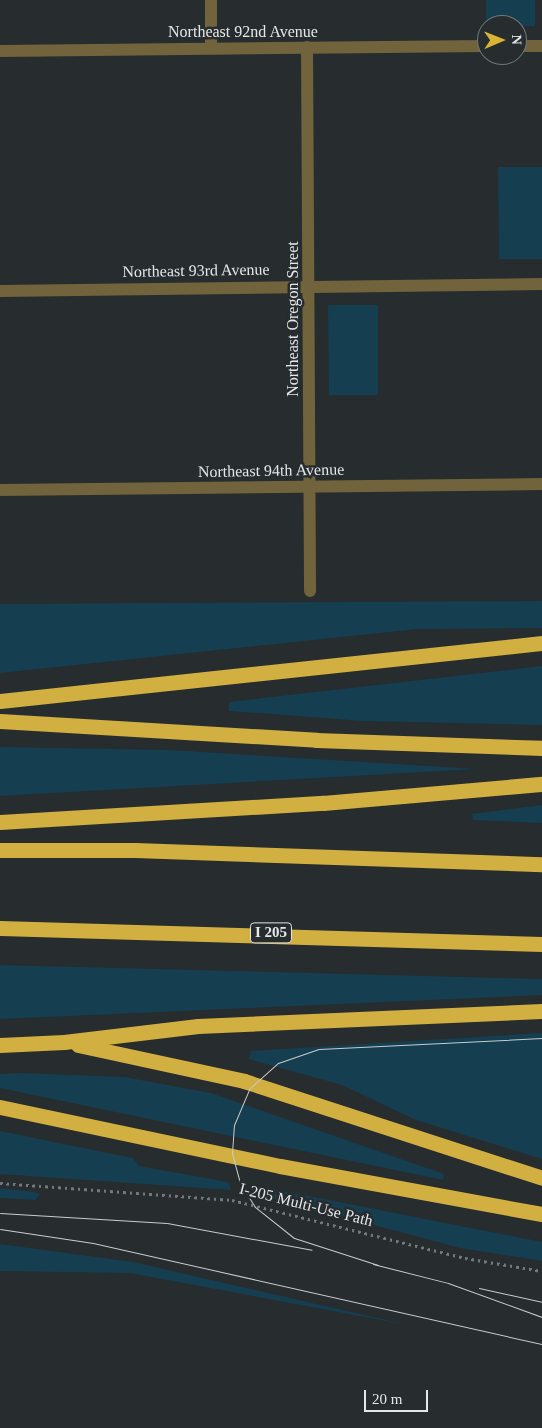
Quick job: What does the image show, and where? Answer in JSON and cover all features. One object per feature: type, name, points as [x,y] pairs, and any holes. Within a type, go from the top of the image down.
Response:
[{"type":"highway","points":[[0,701],[542,643]]},
{"type":"highway","points":[[0,721],[316,740],[542,748]]},
{"type":"highway","points":[[0,822],[323,803],[542,784]]},
{"type":"highway","points":[[0,850],[145,850],[542,864]]},
{"type":"highway","name":"I 205","points":[[0,928],[542,944]]},
{"type":"highway","points":[[0,1045],[64,1042],[198,1026],[542,1011]]},
{"type":"highway","points":[[64,1042],[244,1080],[542,1178]]},
{"type":"highway","points":[[0,1107],[280,1166],[542,1214]]},
{"type":"street","points":[[211,0],[211,48]]},
{"type":"street","name":"Northeast 92nd Avenue","points":[[0,50],[477,46]]},
{"type":"street","points":[[527,46],[542,46]]},
{"type":"street","name":"Northeast Oregon Street","points":[[307,48],[310,285],[310,591]]},
{"type":"street","name":"Northeast 93rd Avenue","points":[[0,291],[310,285],[542,284]]},
{"type":"street","name":"Northeast 94th Avenue","points":[[0,490],[542,484]]},
{"type":"path","name":"I-205 Multi-Use Path","points":[[0,1183],[232,1200],[464,1258],[542,1271]]},
{"type":"shaded area","points":[[486,0],[535,0],[535,26],[527,26],[527,15],[486,15]]},
{"type":"shaded area","points":[[498,167],[542,167],[542,259],[499,259]]},
{"type":"shaded area","points":[[328,305],[378,305],[378,395],[329,395]]},
{"type":"shaded area","points":[[542,601],[542,628],[418,629],[0,673],[0,604]]},
{"type":"shaded area","points":[[542,666],[542,725],[363,721],[229,711],[229,702]]},
{"type":"shaded area","points":[[0,747],[169,750],[477,769],[0,796]]},
{"type":"shaded area","points":[[542,805],[542,823],[473,820],[472,814]]},
{"type":"shaded area","points":[[0,965],[542,979],[542,995],[0,1019]]},
{"type":"shaded area","points":[[542,1033],[542,1159],[416,1120],[342,1085],[249,1059],[251,1051]]},
{"type":"shaded area","points":[[22,1073],[125,1077],[211,1093],[444,1174],[443,1180],[0,1088],[0,1074]]},
{"type":"shaded area","points":[[0,1131],[133,1158],[139,1166],[228,1182],[231,1190],[0,1174]]},
{"type":"shaded area","points":[[253,1185],[542,1242],[542,1261],[460,1248],[258,1194]]},
{"type":"shaded area","points":[[0,1188],[40,1194],[35,1200],[0,1198]]},
{"type":"shaded area","points":[[0,1244],[133,1262],[408,1325],[130,1273],[0,1271]]},
{"type":"tram line","points":[[378,1265],[294,1238],[255,1207],[240,1183],[232,1153],[234,1125],[249,1089],[278,1063],[319,1049],[542,1038]]},
{"type":"tram line","points":[[0,1213],[167,1223],[312,1250]]},
{"type":"tram line","points":[[0,1229],[93,1243],[542,1344]]},
{"type":"tram line","points":[[373,1264],[448,1283],[542,1317]]},
{"type":"tram line","points":[[479,1288],[542,1302]]}]
